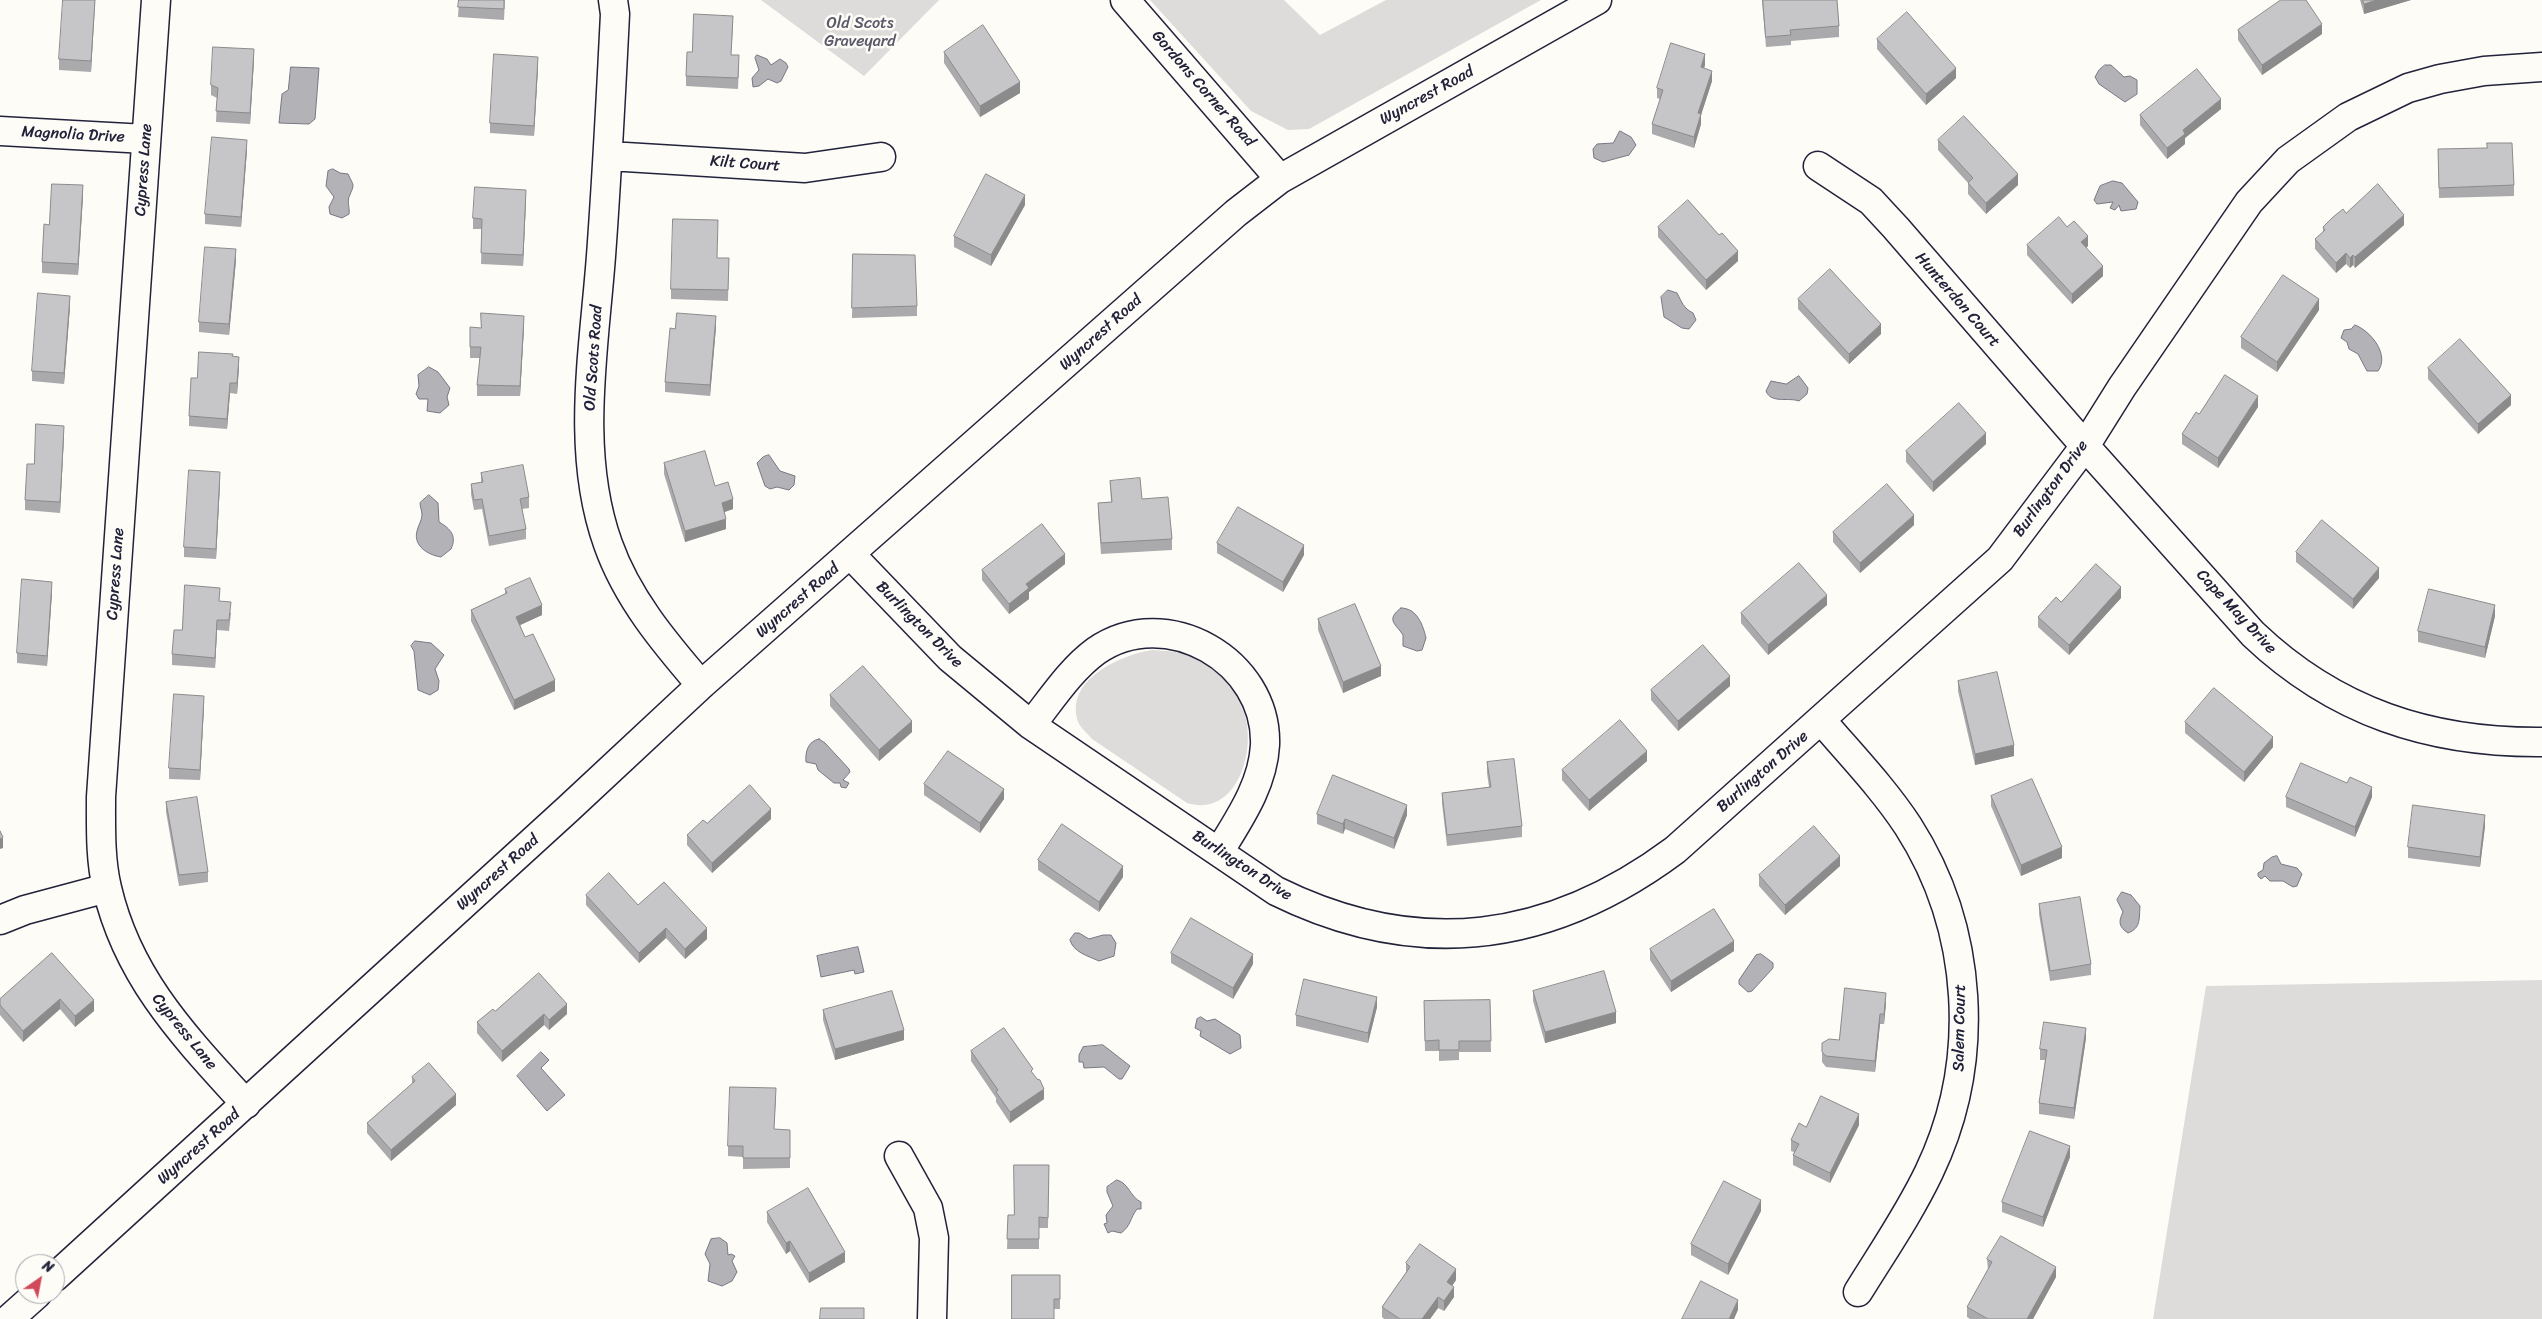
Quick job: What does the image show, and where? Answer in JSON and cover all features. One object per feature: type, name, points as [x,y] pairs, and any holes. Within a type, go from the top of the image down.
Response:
[{"type":"street","name":"Cypress Lane","points":[[156,0],[101,797],[101,838],[107,888],[130,951],[155,998],[179,1029],[246,1104]]},
{"type":"street","name":"Old Scots Road","points":[[613,0],[615,14],[609,156],[589,441],[594,489],[608,545],[628,589],[659,636],[702,684]]},
{"type":"street","name":"Gordons Corner Road","points":[[1125,0],[1280,179]]},
{"type":"street","name":"Wyncrest Road","points":[[65,1268],[702,684],[851,555],[1236,213],[1280,179],[1597,0]]},
{"type":"street","name":"Burlington Drive","points":[[851,555],[950,658],[1031,725],[1276,891],[1330,914],[1413,933],[1451,934],[1507,929],[1569,911],[1604,896],[1645,873],[1675,850],[1822,721],[2000,559],[2085,446],[2122,387],[2249,202],[2288,160],[2348,117],[2408,88],[2440,79],[2484,71],[2542,67]]},
{"type":"street","name":"Magnolia Drive","points":[[0,131],[146,139]]},
{"type":"street","name":"Kilt Court","points":[[609,156],[805,168],[882,157]]},
{"type":"street","name":"Hunterdon Court","points":[[1818,166],[1871,201],[2085,446]]},
{"type":"street","name":"Cape May Drive","points":[[2085,446],[2254,634],[2275,654],[2304,676],[2340,698],[2398,723],[2432,733],[2510,743],[2542,742]]},
{"type":"street","points":[[1031,725],[1082,662],[1098,650],[1122,639],[1137,635],[1170,634],[1200,644],[1225,658],[1249,687],[1259,710],[1265,731],[1265,746],[1261,774],[1247,805],[1219,852]]},
{"type":"street","name":"Salem Court","points":[[1822,721],[1890,801],[1908,827],[1928,862],[1953,930],[1960,965],[1964,1006],[1961,1074],[1944,1137],[1910,1209],[1858,1292]]},
{"type":"street","points":[[0,920],[25,910],[107,888]]},
{"type":"street","points":[[899,1156],[928,1208],[930,1216],[934,1238],[932,1319]]},
{"type":"street","points":[[9,1319],[26,1304]]},
{"type":"green space","name":"Old Scots Graveyard","points":[[761,0],[939,0],[864,76]]},
{"type":"green space","points":[[1150,0],[1284,0],[1320,35],[1386,0],[1541,0],[1309,129],[1288,130],[1251,111]]},
{"type":"green space","points":[[1152,650],[1185,654],[1208,665],[1223,678],[1240,703],[1247,728],[1248,745],[1245,762],[1239,778],[1230,791],[1219,800],[1204,805],[1187,803],[1092,739],[1079,724],[1076,709],[1079,695],[1086,683],[1110,664]]},
{"type":"green space","points":[[2542,980],[2542,1319],[2153,1319],[2206,986]]},
{"type":"shaded area","points":[[757,55],[767,59],[771,65],[780,59],[786,63],[788,67],[781,81],[777,83],[768,79],[759,86],[753,87],[752,78],[759,70],[755,58]]},
{"type":"shaded area","points":[[2105,65],[2111,65],[2124,77],[2130,76],[2137,80],[2137,94],[2125,102],[2099,84],[2095,77]]},
{"type":"shaded area","points":[[291,67],[319,68],[315,119],[309,124],[279,123],[282,94],[288,90]]},
{"type":"shaded area","points":[[1620,131],[1631,137],[1636,145],[1629,155],[1603,162],[1594,158],[1593,149],[1597,144],[1613,143]]},
{"type":"shaded area","points":[[333,169],[340,173],[348,174],[353,185],[348,199],[349,214],[342,218],[330,214],[329,207],[334,197],[326,186],[328,171]]},
{"type":"shaded area","points":[[2113,181],[2122,183],[2138,202],[2136,209],[2121,211],[2119,205],[2115,210],[2110,208],[2113,202],[2097,204],[2094,200],[2100,186]]},
{"type":"shaded area","points":[[1668,290],[1677,293],[1685,307],[1693,313],[1696,320],[1689,329],[1682,328],[1664,317],[1661,297]]},
{"type":"shaded area","points":[[2355,325],[2367,332],[2377,344],[2382,358],[2378,371],[2367,371],[2358,354],[2349,349],[2347,342],[2341,338],[2344,330],[2351,329]]},
{"type":"shaded area","points":[[429,367],[438,372],[450,388],[447,397],[449,405],[440,413],[427,411],[428,399],[419,399],[416,394],[419,386],[418,375]]},
{"type":"shaded area","points":[[1799,376],[1808,388],[1807,394],[1799,401],[1776,399],[1768,395],[1766,391],[1771,381],[1786,384]]},
{"type":"shaded area","points":[[769,455],[780,471],[795,476],[794,485],[789,490],[777,487],[770,489],[765,486],[757,463],[763,457]]},
{"type":"shaded area","points":[[429,495],[438,503],[439,522],[450,530],[453,537],[451,549],[441,557],[423,549],[419,545],[416,536],[422,515],[420,503]]},
{"type":"shaded area","points":[[1401,608],[1415,614],[1421,623],[1426,638],[1422,650],[1417,651],[1403,646],[1403,635],[1393,622],[1396,612]]},
{"type":"shaded area","points":[[415,641],[431,643],[444,655],[435,669],[439,681],[438,690],[430,695],[418,690],[414,651],[411,646]]},
{"type":"shaded area","points":[[819,739],[849,769],[850,772],[843,780],[849,783],[846,788],[841,787],[840,783],[834,783],[818,770],[816,764],[806,762],[808,748],[812,742]]},
{"type":"shaded area","points":[[2277,856],[2281,864],[2297,868],[2302,874],[2297,886],[2293,887],[2283,881],[2270,881],[2265,876],[2261,879],[2258,876],[2258,873],[2263,870],[2264,863]]},
{"type":"shaded area","points":[[2122,892],[2131,895],[2140,906],[2137,926],[2128,933],[2120,924],[2123,912],[2117,900]]},
{"type":"shaded area","points":[[1075,933],[1079,933],[1089,939],[1111,935],[1116,943],[1114,956],[1099,961],[1082,953],[1074,948],[1070,940]]},
{"type":"shaded area","points":[[858,947],[864,972],[855,974],[854,970],[821,977],[817,956]]},
{"type":"shaded area","points":[[1761,954],[1773,963],[1773,968],[1752,991],[1748,992],[1739,984],[1739,980],[1756,955]]},
{"type":"shaded area","points":[[1201,1017],[1207,1021],[1215,1019],[1240,1035],[1241,1048],[1230,1054],[1200,1036],[1201,1031],[1195,1028],[1197,1019]]},
{"type":"shaded area","points":[[1103,1045],[1130,1066],[1122,1079],[1119,1079],[1104,1067],[1084,1068],[1083,1062],[1079,1062],[1079,1055],[1083,1047]]},
{"type":"shaded area","points":[[541,1052],[549,1060],[541,1068],[565,1095],[547,1111],[517,1076]]},
{"type":"shaded area","points":[[1117,1180],[1124,1184],[1134,1197],[1141,1202],[1141,1209],[1137,1209],[1127,1228],[1121,1233],[1112,1231],[1108,1233],[1104,1224],[1107,1223],[1106,1215],[1113,1206],[1107,1192],[1107,1187]]},
{"type":"shaded area","points":[[720,1238],[727,1243],[728,1255],[735,1256],[732,1261],[737,1272],[732,1281],[722,1286],[708,1281],[710,1264],[705,1254],[711,1239]]},
{"type":"building","points":[[63,0],[95,0],[91,61],[59,59]]},
{"type":"building","points":[[459,0],[504,0],[504,9],[458,7]]},
{"type":"building","points":[[1763,0],[1837,0],[1839,26],[1790,30],[1791,35],[1766,37]]},
{"type":"building","points":[[2281,0],[2306,0],[2322,24],[2262,65],[2238,30]]},
{"type":"building","points":[[2363,0],[2377,0],[2364,4]]},
{"type":"building","points":[[1907,12],[1956,68],[1926,94],[1877,39]]},
{"type":"building","points":[[694,14],[733,16],[731,55],[739,55],[738,78],[686,76],[687,52],[692,52]]},
{"type":"building","points":[[983,25],[1020,82],[980,106],[944,52]]},
{"type":"building","points":[[1671,43],[1705,54],[1701,67],[1712,71],[1698,113],[1701,114],[1694,137],[1652,124],[1663,90],[1657,88]]},
{"type":"building","points":[[213,47],[254,49],[250,113],[216,111],[218,88],[211,85]]},
{"type":"building","points":[[494,54],[538,57],[534,126],[490,123]]},
{"type":"building","points":[[2197,69],[2221,99],[2183,130],[2185,134],[2167,148],[2140,115]]},
{"type":"building","points":[[1964,116],[2018,174],[1986,203],[1968,183],[1973,178],[1938,140]]},
{"type":"building","points":[[212,137],[247,140],[241,217],[205,214]]},
{"type":"building","points":[[2487,143],[2512,143],[2514,185],[2439,188],[2438,149],[2487,148]]},
{"type":"building","points":[[986,174],[1025,195],[991,255],[954,236]]},
{"type":"building","points":[[52,184],[83,185],[78,264],[42,262],[44,224],[49,225]]},
{"type":"building","points":[[2378,184],[2404,215],[2355,257],[2353,255],[2350,258],[2346,253],[2336,263],[2315,239],[2325,230],[2323,227],[2333,217],[2343,209],[2346,213]]},
{"type":"building","points":[[475,187],[526,190],[523,255],[481,253],[482,219],[473,218]]},
{"type":"building","points":[[1688,200],[1719,235],[1722,233],[1738,251],[1706,280],[1658,227]]},
{"type":"building","points":[[2059,217],[2067,227],[2074,221],[2088,236],[2081,242],[2103,266],[2072,294],[2027,245]]},
{"type":"building","points":[[673,219],[718,220],[717,258],[729,258],[728,290],[671,289]]},
{"type":"building","points":[[205,247],[236,249],[229,324],[199,322]]},
{"type":"building","points":[[853,254],[915,255],[917,306],[852,308]]},
{"type":"building","points":[[1830,269],[1881,324],[1849,354],[1798,299]]},
{"type":"building","points":[[2283,275],[2319,299],[2277,362],[2241,337]]},
{"type":"building","points":[[38,293],[70,296],[64,373],[32,371]]},
{"type":"building","points":[[481,313],[524,316],[520,386],[477,385],[481,347],[470,347],[470,327],[481,328]]},
{"type":"building","points":[[677,313],[716,316],[710,385],[665,382],[670,328],[675,329]]},
{"type":"building","points":[[2460,339],[2511,395],[2478,424],[2428,368]]},
{"type":"building","points":[[199,352],[233,354],[232,356],[239,357],[237,383],[230,383],[227,419],[189,416],[191,378],[197,378]]},
{"type":"building","points":[[2225,375],[2258,396],[2218,458],[2182,434],[2196,412],[2199,414]]},
{"type":"building","points":[[1959,403],[1986,433],[1933,482],[1906,451]]},
{"type":"building","points":[[36,424],[64,426],[60,502],[25,500],[27,464],[34,464]]},
{"type":"building","points":[[705,451],[715,486],[728,482],[733,499],[722,503],[726,519],[685,531],[664,463]]},
{"type":"building","points":[[523,465],[529,497],[520,499],[526,529],[489,536],[482,499],[474,500],[471,484],[483,482],[481,473]]},
{"type":"building","points":[[189,470],[220,472],[216,549],[184,547]]},
{"type":"building","points":[[1140,478],[1142,499],[1168,497],[1172,539],[1101,543],[1098,503],[1112,502],[1110,481]]},
{"type":"building","points":[[1887,484],[1914,515],[1860,563],[1833,532]]},
{"type":"building","points":[[1238,507],[1304,545],[1283,582],[1217,543]]},
{"type":"building","points":[[2322,520],[2379,568],[2353,599],[2296,552]]},
{"type":"building","points":[[1042,524],[1065,554],[1026,584],[1029,588],[1009,604],[982,570]]},
{"type":"building","points":[[1799,563],[1827,595],[1768,645],[1741,613]]},
{"type":"building","points":[[2096,564],[2121,587],[2069,645],[2038,617],[2056,597],[2061,602]]},
{"type":"building","points":[[530,578],[542,605],[516,617],[525,637],[533,634],[555,680],[514,700],[471,610],[507,593],[505,589]]},
{"type":"building","points":[[22,579],[52,582],[47,656],[17,653]]},
{"type":"building","points":[[185,585],[220,588],[219,601],[231,602],[229,620],[217,620],[215,658],[172,654],[174,630],[182,630]]},
{"type":"building","points":[[2429,589],[2495,605],[2485,647],[2418,631]]},
{"type":"building","points":[[1355,604],[1381,666],[1343,682],[1318,619]]},
{"type":"building","points":[[1703,645],[1730,676],[1678,721],[1651,690]]},
{"type":"building","points":[[863,666],[912,721],[879,750],[830,695]]},
{"type":"building","points":[[1997,672],[2014,745],[1975,754],[1958,681]]},
{"type":"building","points":[[2214,688],[2273,737],[2244,772],[2185,722]]},
{"type":"building","points":[[174,694],[204,696],[200,770],[169,768]]},
{"type":"building","points":[[1620,720],[1647,751],[1589,800],[1562,770]]},
{"type":"building","points":[[948,751],[1004,789],[980,823],[924,784]]},
{"type":"building","points":[[1514,759],[1522,826],[1447,835],[1442,793],[1491,787],[1487,762]]},
{"type":"building","points":[[2301,763],[2347,783],[2350,777],[2372,787],[2355,827],[2286,797]]},
{"type":"building","points":[[1333,775],[1407,805],[1394,838],[1345,819],[1343,824],[1317,814]]},
{"type":"building","points":[[2032,779],[2062,847],[2021,865],[1991,796]]},
{"type":"building","points":[[750,785],[771,809],[712,863],[687,835],[703,820],[707,823]]},
{"type":"building","points":[[197,797],[208,872],[179,875],[166,802]]},
{"type":"building","points":[[2413,805],[2485,815],[2480,857],[2408,847]]},
{"type":"building","points":[[1062,824],[1123,866],[1099,902],[1038,860]]},
{"type":"building","points":[[1814,826],[1840,856],[1785,905],[1759,875]]},
{"type":"building","points":[[609,873],[638,905],[664,882],[707,928],[685,949],[666,928],[639,953],[586,895]]},
{"type":"building","points":[[2080,897],[2091,964],[2050,971],[2039,904]]},
{"type":"building","points":[[1714,909],[1734,941],[1671,981],[1650,949]]},
{"type":"building","points":[[1191,918],[1253,954],[1233,988],[1171,953]]},
{"type":"building","points":[[52,953],[94,1000],[75,1016],[60,999],[23,1031],[0,1005],[0,999]]},
{"type":"building","points":[[1604,971],[1616,1012],[1545,1032],[1533,991]]},
{"type":"building","points":[[539,973],[567,1004],[549,1020],[544,1014],[502,1051],[477,1022],[493,1009],[495,1011]]},
{"type":"building","points":[[1304,979],[1377,997],[1368,1033],[1296,1015]]},
{"type":"building","points":[[1845,988],[1886,993],[1884,1014],[1880,1014],[1875,1061],[1826,1056],[1822,1052],[1822,1043],[1829,1039],[1839,1040]]},
{"type":"building","points":[[892,991],[904,1030],[835,1049],[823,1010]]},
{"type":"building","points":[[1490,1000],[1491,1041],[1459,1041],[1459,1050],[1439,1050],[1439,1040],[1425,1041],[1424,1001]]},
{"type":"building","points":[[2044,1022],[2086,1028],[2074,1108],[2039,1103],[2047,1050],[2040,1049]]},
{"type":"building","points":[[1004,1028],[1033,1069],[1031,1071],[1040,1080],[1044,1089],[1010,1112],[996,1092],[998,1090],[971,1051]]},
{"type":"building","points":[[429,1063],[456,1094],[391,1150],[367,1123],[415,1081],[412,1077]]},
{"type":"building","points":[[730,1087],[776,1088],[774,1129],[790,1130],[790,1158],[743,1158],[743,1146],[728,1146]]},
{"type":"building","points":[[1821,1096],[1859,1114],[1830,1173],[1793,1155],[1799,1144],[1791,1140],[1799,1123],[1806,1127]]},
{"type":"building","points":[[2030,1131],[2070,1146],[2043,1217],[2002,1202]]},
{"type":"building","points":[[1014,1165],[1049,1165],[1048,1218],[1039,1217],[1039,1239],[1007,1239],[1008,1215],[1014,1215]]},
{"type":"building","points":[[1724,1181],[1761,1200],[1728,1264],[1691,1244]]},
{"type":"building","points":[[808,1188],[845,1252],[809,1273],[790,1241],[786,1243],[767,1212]]},
{"type":"building","points":[[2001,1236],[2056,1267],[2027,1319],[1988,1319],[1967,1307],[1992,1262],[1987,1259]]},
{"type":"building","points":[[1420,1244],[1456,1269],[1447,1282],[1454,1287],[1444,1301],[1438,1297],[1422,1319],[1400,1319],[1382,1307],[1410,1267],[1406,1263]]},
{"type":"building","points":[[1012,1275],[1060,1275],[1060,1299],[1054,1299],[1054,1319],[1012,1319]]},
{"type":"building","points":[[1701,1281],[1738,1300],[1729,1319],[1682,1319]]},
{"type":"building","points":[[821,1308],[864,1308],[864,1319],[820,1319]]}]
